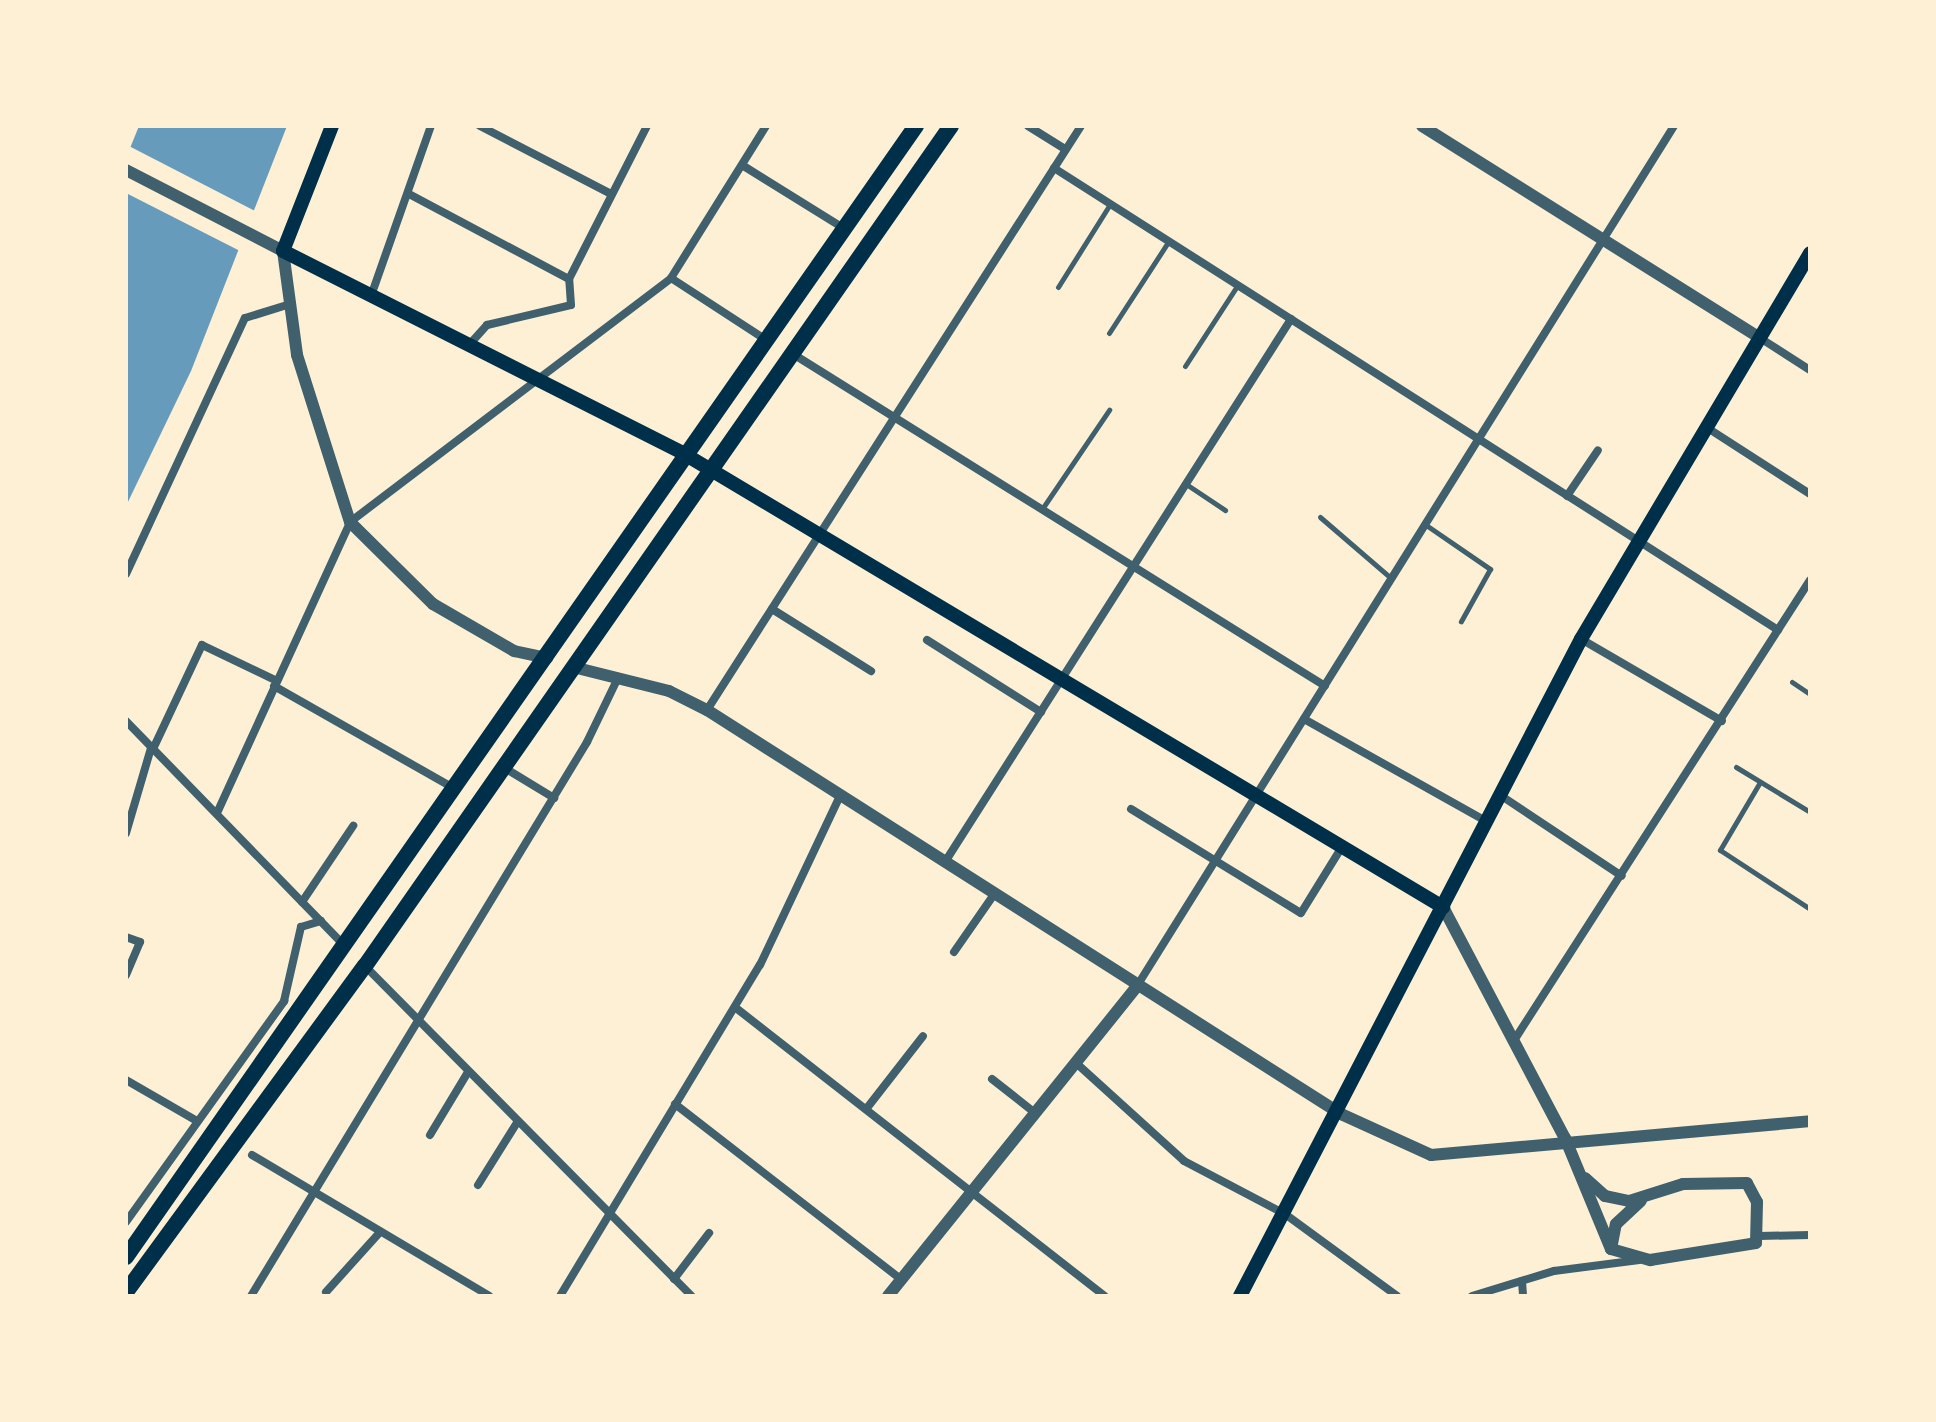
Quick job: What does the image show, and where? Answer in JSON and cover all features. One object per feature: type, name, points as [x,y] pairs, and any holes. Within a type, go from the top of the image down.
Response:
[{"type":"highway","points":[[126,1257],[456,790],[916,126]]},
{"type":"highway","points":[[126,1292],[365,966],[951,126]]},
{"type":"main road","points":[[332,126],[283,251],[686,455],[1443,907]]},
{"type":"main road","points":[[1240,1296],[1341,1114],[1486,821],[1581,639],[1636,540],[1810,253]]},
{"type":"street","points":[[371,296],[431,126]]},
{"type":"street","points":[[480,126],[611,194]]},
{"type":"street","points":[[469,345],[487,325],[571,305],[569,279],[647,126]]},
{"type":"street","points":[[217,813],[350,522],[533,378],[671,278],[766,126]]},
{"type":"street","points":[[1028,126],[1065,149]]},
{"type":"street","points":[[707,710],[822,535],[1081,126]]},
{"type":"street","points":[[1422,126],[1810,370]]},
{"type":"street","points":[[888,1296],[1137,986],[1674,126]]},
{"type":"street","points":[[742,165],[845,229]]},
{"type":"street","points":[[1054,168],[1778,630]]},
{"type":"street","points":[[126,170],[283,251],[287,305],[350,522],[433,604],[514,651],[547,658]]},
{"type":"street","points":[[409,194],[569,279]]},
{"type":"street","points":[[671,278],[766,340]]},
{"type":"street","points":[[126,574],[245,318],[287,305]]},
{"type":"street","points":[[945,862],[1291,319]]},
{"type":"street","points":[[791,353],[1325,686]]},
{"type":"street","points":[[1705,427],[1810,494]]},
{"type":"street","points":[[1567,496],[1598,450]]},
{"type":"street","points":[[1513,1042],[1810,580]]},
{"type":"street","points":[[772,609],[871,671]]},
{"type":"street","points":[[1581,639],[1722,721]]},
{"type":"street","points":[[927,640],[1041,712]]},
{"type":"street","points":[[126,833],[152,748],[202,645],[276,683],[456,790]]},
{"type":"street","points":[[573,667],[669,691],[707,710],[1341,1114],[1431,1155],[1534,1148],[1565,1138],[1810,1121]]},
{"type":"street","points":[[251,1296],[554,798],[617,680]]},
{"type":"street","points":[[1304,719],[1486,821]]},
{"type":"street","points":[[126,721],[345,946]]},
{"type":"street","points":[[503,766],[554,798]]},
{"type":"street","points":[[1500,795],[1622,876]]},
{"type":"street","points":[[560,1296],[608,1212],[736,1008],[840,796]]},
{"type":"street","points":[[1131,809],[1214,863],[1301,913],[1342,847]]},
{"type":"street","points":[[302,902],[353,826]]},
{"type":"street","points":[[954,952],[995,893]]},
{"type":"street","points":[[1443,907],[1585,1178],[1611,1249],[1639,1260]]},
{"type":"street","points":[[126,1222],[284,1001],[301,927],[321,921]]},
{"type":"street","points":[[126,937],[140,942],[126,975]]},
{"type":"street","points":[[365,966],[692,1296]]},
{"type":"street","points":[[736,1008],[1105,1296]]},
{"type":"street","points":[[867,1108],[923,1036]]},
{"type":"street","points":[[1075,1062],[1184,1161],[1285,1214],[1397,1296]]},
{"type":"street","points":[[430,1135],[468,1072]]},
{"type":"street","points":[[992,1079],[1034,1112]]},
{"type":"street","points":[[126,1080],[197,1121]]},
{"type":"street","points":[[675,1104],[901,1279]]},
{"type":"street","points":[[478,1185],[518,1121]]},
{"type":"street","points":[[252,1155],[489,1296]]},
{"type":"street","points":[[1585,1178],[1617,1200],[1647,1197],[1683,1184],[1747,1183],[1759,1236]]},
{"type":"street","points":[[1611,1249],[1621,1216],[1647,1197]]},
{"type":"street","points":[[326,1292],[380,1232]]},
{"type":"street","points":[[674,1279],[709,1233]]},
{"type":"street","points":[[1472,1296],[1522,1281],[1639,1260],[1744,1251],[1759,1236],[1810,1235]]},
{"type":"street","points":[[1522,1281],[1523,1296]]},
{"type":"lane","points":[[1058,287],[1110,204]]},
{"type":"lane","points":[[1109,333],[1169,241]]},
{"type":"lane","points":[[1185,366],[1237,285]]},
{"type":"lane","points":[[1042,509],[1109,410]]},
{"type":"lane","points":[[1186,484],[1225,510]]},
{"type":"lane","points":[[1320,517],[1392,579]]},
{"type":"lane","points":[[1426,525],[1490,569],[1461,621]]},
{"type":"lane","points":[[1792,682],[1810,694]]},
{"type":"lane","points":[[1736,767],[1810,812]]},
{"type":"lane","points":[[1760,782],[1720,850],[1810,909]]},
{"type":"water","points":[[139,126],[287,126],[191,371],[126,506],[126,158]]},
{"type":"pier","points":[[127,145],[257,212],[242,252],[126,193]]}]
